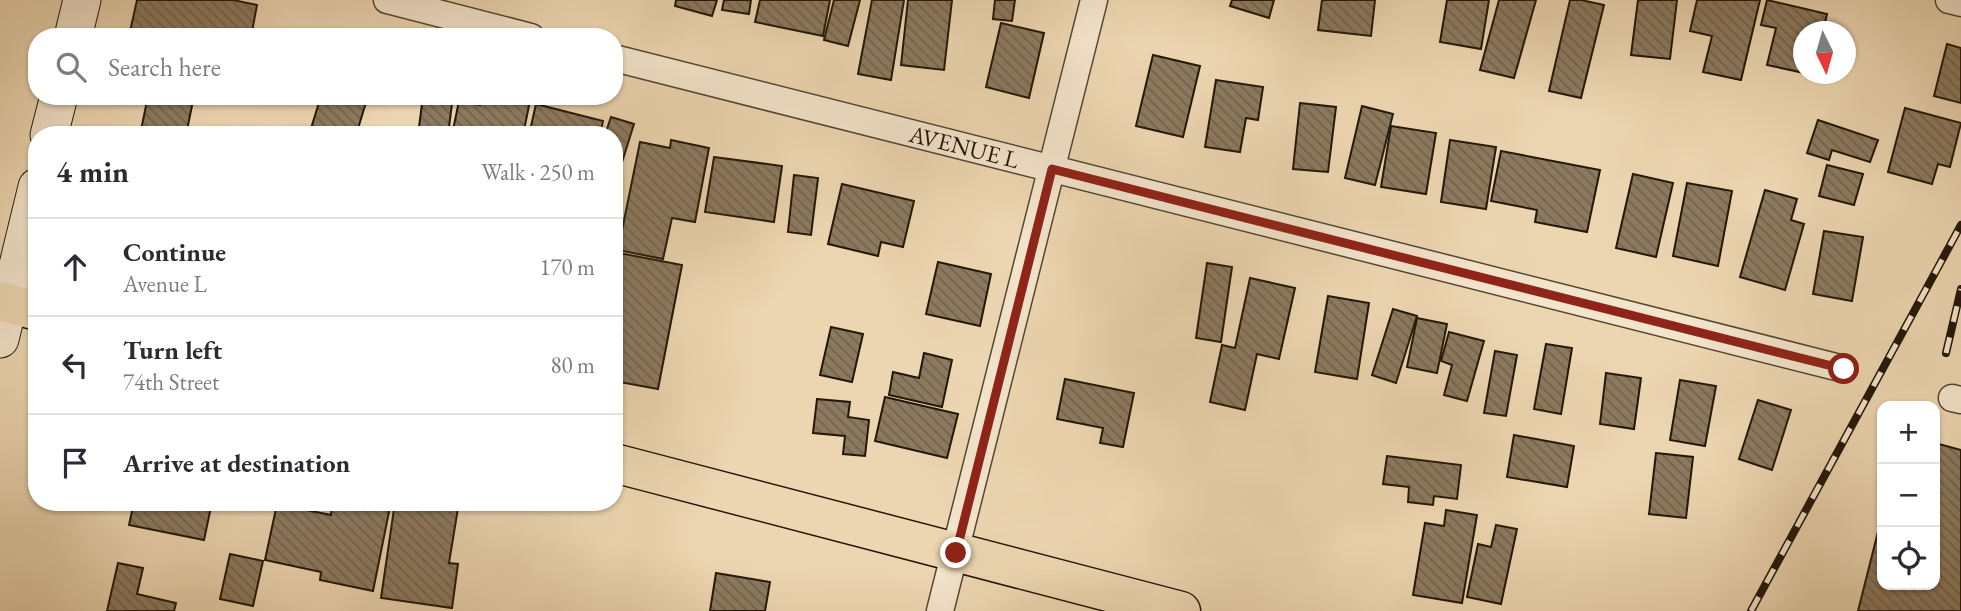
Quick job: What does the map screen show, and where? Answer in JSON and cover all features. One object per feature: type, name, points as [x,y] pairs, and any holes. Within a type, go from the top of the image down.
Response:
[{"type":"main road","points":[[75,28],[82,0]]},
{"type":"main road","points":[[51,126],[57,105]]},
{"type":"main road","points":[[11,314],[28,231]]},
{"type":"main road","points":[[623,465],[1181,611]]},
{"type":"street","points":[[387,0],[496,28]]},
{"type":"street","points":[[940,611],[1094,0]]},
{"type":"street","points":[[1949,0],[1961,3]]},
{"type":"street","name":"AVENUE L","points":[[623,60],[1844,369]]},
{"type":"building","points":[[137,0],[233,0],[257,5],[253,28],[131,28]]},
{"type":"building","points":[[676,0],[717,0],[712,16],[675,6]]},
{"type":"building","points":[[724,0],[751,0],[749,14],[722,10]]},
{"type":"building","points":[[760,0],[830,0],[823,36],[755,22]]},
{"type":"building","points":[[834,0],[860,0],[848,46],[824,40]]},
{"type":"building","points":[[872,0],[904,0],[891,80],[858,74]]},
{"type":"building","points":[[908,0],[952,0],[944,70],[901,65]]},
{"type":"building","points":[[995,0],[1015,0],[1012,21],[993,19]]},
{"type":"building","points":[[1232,0],[1274,0],[1269,18],[1230,6]]},
{"type":"building","points":[[1322,0],[1375,0],[1371,36],[1318,30]]},
{"type":"building","points":[[1447,0],[1489,0],[1481,49],[1440,42]]},
{"type":"building","points":[[1499,0],[1536,0],[1514,78],[1480,70]]},
{"type":"building","points":[[1570,0],[1604,5],[1581,98],[1549,91]]},
{"type":"building","points":[[1638,0],[1677,0],[1670,59],[1631,55]]},
{"type":"building","points":[[1697,0],[1760,0],[1741,80],[1703,72],[1712,36],[1690,31]]},
{"type":"building","points":[[1767,0],[1827,14],[1825,21],[1793,21],[1793,71],[1767,65],[1776,28],[1761,25]]},
{"type":"building","points":[[1001,23],[1044,33],[1029,98],[986,87]]},
{"type":"building","points":[[1947,44],[1961,48],[1961,103],[1934,96]]},
{"type":"building","points":[[1153,55],[1200,66],[1183,137],[1136,126]]},
{"type":"building","points":[[1216,80],[1263,87],[1258,120],[1246,118],[1240,152],[1205,147]]},
{"type":"building","points":[[1300,103],[1336,107],[1328,172],[1293,169]]},
{"type":"building","points":[[146,105],[192,105],[188,126],[142,126]]},
{"type":"building","points":[[318,105],[365,105],[359,126],[312,126]]},
{"type":"building","points":[[422,105],[452,105],[449,126],[419,126]]},
{"type":"building","points":[[458,105],[529,105],[525,126],[454,126]]},
{"type":"building","points":[[536,105],[603,121],[602,126],[531,126]]},
{"type":"building","points":[[1362,106],[1393,114],[1375,185],[1345,178]]},
{"type":"building","points":[[1905,108],[1961,123],[1950,167],[1938,164],[1932,184],[1888,172]]},
{"type":"building","points":[[611,117],[634,124],[623,159],[623,126],[608,126]]},
{"type":"building","points":[[1818,120],[1878,140],[1870,162],[1832,150],[1829,160],[1807,153]]},
{"type":"building","points":[[1391,126],[1436,133],[1426,194],[1381,187]]},
{"type":"building","points":[[671,140],[709,148],[695,222],[672,218],[663,259],[623,251],[623,225],[640,142],[670,148]]},
{"type":"building","points":[[1450,140],[1496,147],[1486,209],[1441,202]]},
{"type":"building","points":[[1501,151],[1600,170],[1587,232],[1535,222],[1537,210],[1491,201]]},
{"type":"building","points":[[714,157],[782,166],[774,222],[705,212]]},
{"type":"building","points":[[1827,165],[1863,174],[1854,205],[1819,196]]},
{"type":"building","points":[[1633,174],[1673,183],[1656,257],[1616,248]]},
{"type":"building","points":[[794,175],[818,178],[811,235],[788,232]]},
{"type":"building","points":[[1687,183],[1732,191],[1718,266],[1673,256]]},
{"type":"building","points":[[842,184],[914,201],[903,247],[881,242],[878,256],[828,244]]},
{"type":"building","points":[[1765,190],[1797,199],[1791,220],[1804,224],[1785,290],[1740,277]]},
{"type":"building","points":[[1824,231],[1863,237],[1852,301],[1813,294]]},
{"type":"building","points":[[623,254],[682,265],[658,389],[623,383]]},
{"type":"building","points":[[938,262],[991,274],[980,326],[926,314]]},
{"type":"building","points":[[1207,263],[1232,267],[1221,342],[1196,338]]},
{"type":"building","points":[[1250,278],[1295,288],[1279,359],[1257,354],[1245,410],[1210,402],[1222,345],[1235,348]]},
{"type":"building","points":[[1328,296],[1369,303],[1357,379],[1315,372]]},
{"type":"building","points":[[1393,309],[1417,316],[1396,383],[1372,375]]},
{"type":"building","points":[[1417,318],[1447,324],[1437,373],[1407,367]]},
{"type":"building","points":[[831,327],[863,334],[852,382],[820,375]]},
{"type":"building","points":[[1449,332],[1484,341],[1467,401],[1444,395],[1452,365],[1441,361]]},
{"type":"building","points":[[1546,344],[1572,348],[1561,414],[1534,409]]},
{"type":"building","points":[[1495,351],[1517,355],[1506,416],[1484,413]]},
{"type":"building","points":[[924,353],[952,360],[942,407],[889,395],[893,372],[919,378]]},
{"type":"building","points":[[1606,373],[1641,378],[1634,429],[1600,424]]},
{"type":"building","points":[[1065,379],[1134,393],[1123,447],[1100,443],[1103,428],[1057,419]]},
{"type":"building","points":[[1680,380],[1716,386],[1705,446],[1670,440]]},
{"type":"building","points":[[885,397],[958,414],[947,458],[875,441]]},
{"type":"building","points":[[817,399],[850,402],[848,417],[869,420],[865,456],[843,454],[845,436],[813,433]]},
{"type":"building","points":[[1758,400],[1791,410],[1772,470],[1739,459]]},
{"type":"building","points":[[1514,435],[1574,446],[1567,487],[1507,477]]},
{"type":"building","points":[[1940,444],[1961,450],[1961,611],[1858,611],[1877,536],[1877,590],[1940,590]]},
{"type":"building","points":[[1656,453],[1693,457],[1686,518],[1649,514]]},
{"type":"building","points":[[1387,456],[1461,465],[1457,499],[1434,496],[1433,505],[1408,502],[1409,487],[1383,484]]},
{"type":"building","points":[[1446,510],[1477,515],[1462,603],[1413,595],[1425,523],[1444,526]]},
{"type":"building","points":[[132,511],[210,511],[204,540],[129,525]]},
{"type":"building","points":[[276,511],[311,511],[331,515],[331,511],[389,511],[373,591],[320,580],[321,572],[265,560]]},
{"type":"building","points":[[394,511],[458,511],[449,563],[458,564],[452,608],[381,598]]},
{"type":"building","points":[[1496,525],[1517,529],[1501,604],[1467,597],[1478,544],[1491,547]]},
{"type":"building","points":[[230,554],[263,561],[253,606],[220,599]]},
{"type":"building","points":[[118,563],[143,568],[137,594],[176,603],[174,611],[107,611]]},
{"type":"building","points":[[716,573],[770,582],[765,611],[710,611]]},
{"type":"railway","points":[[1751,611],[1961,225]]},
{"type":"railway","points":[[1946,353],[1961,289]]},
{"type":"route","points":[[956,553],[1052,169],[1844,369]]}]
